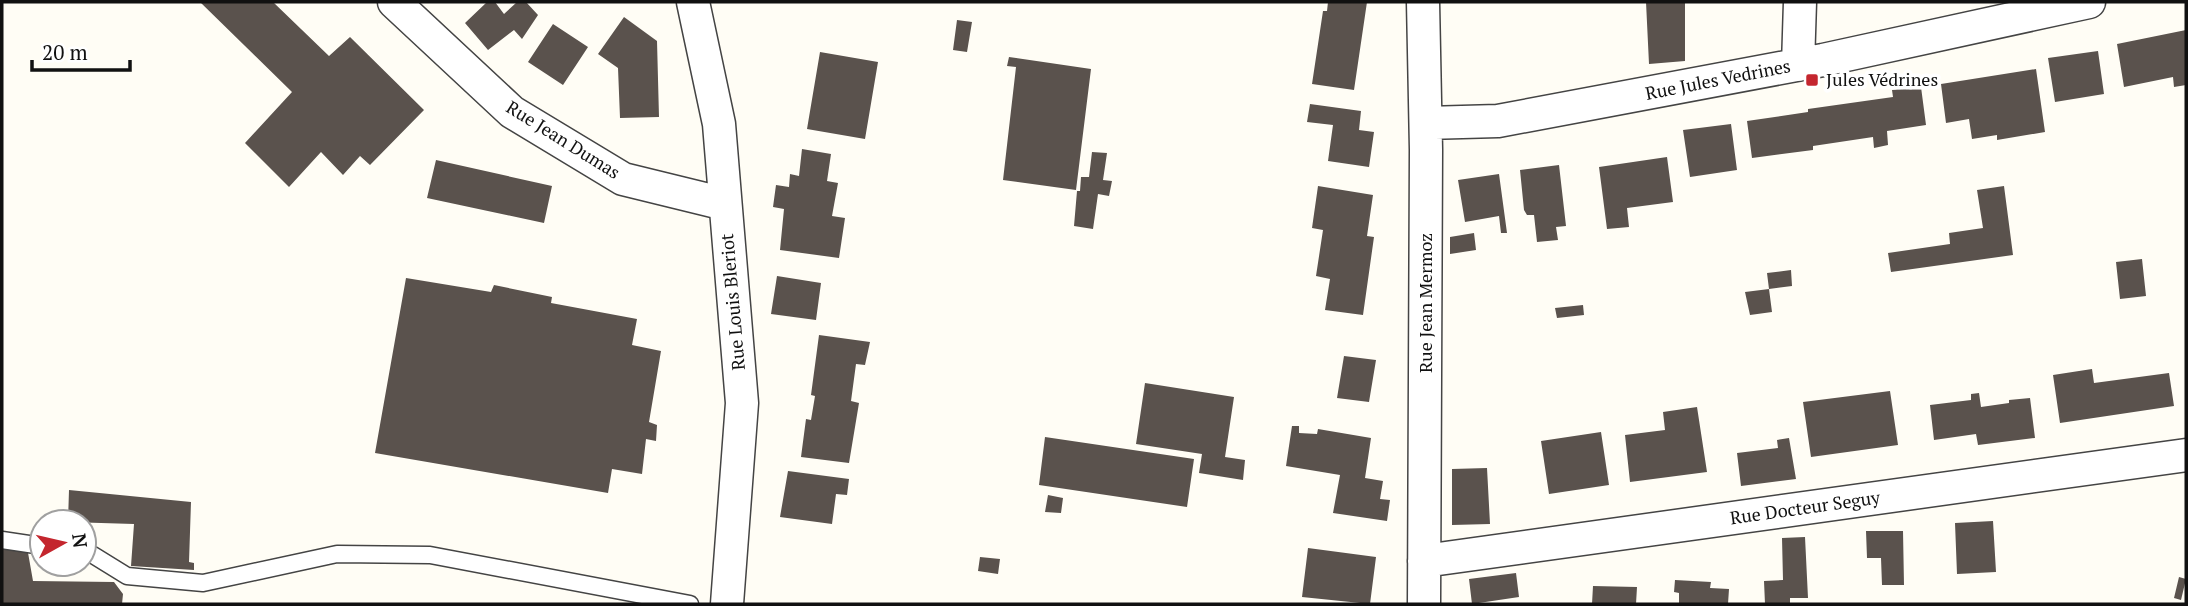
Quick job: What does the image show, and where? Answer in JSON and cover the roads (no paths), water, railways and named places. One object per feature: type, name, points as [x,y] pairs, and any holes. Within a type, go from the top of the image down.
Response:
[{"type":"street","name":"Rue Jean Dumas","points":[[394,2],[512,112],[623,179],[725,204]]},
{"type":"street","name":"Rue Louis Bleriot","points":[[693,2],[719,124],[742,403],[727,604]]},
{"type":"street","name":"Rue Jean Mermoz","points":[[1423,2],[1426,123],[1423,604]]},
{"type":"street","points":[[1798,65],[1801,2]]},
{"type":"street","name":"Rue Jules Vedrines","points":[[1426,123],[1499,121],[1798,65],[2089,2]]},
{"type":"street","name":"Rue Docteur Seguy","points":[[1424,561],[2186,455]]},
{"type":"lane","points":[[2,540],[28,544]]},
{"type":"lane","points":[[98,558],[127,576],[203,583],[337,554],[430,555],[690,604]]},
{"type":"place","name":"Jules Védrines","points":[[1812,80]]}]
